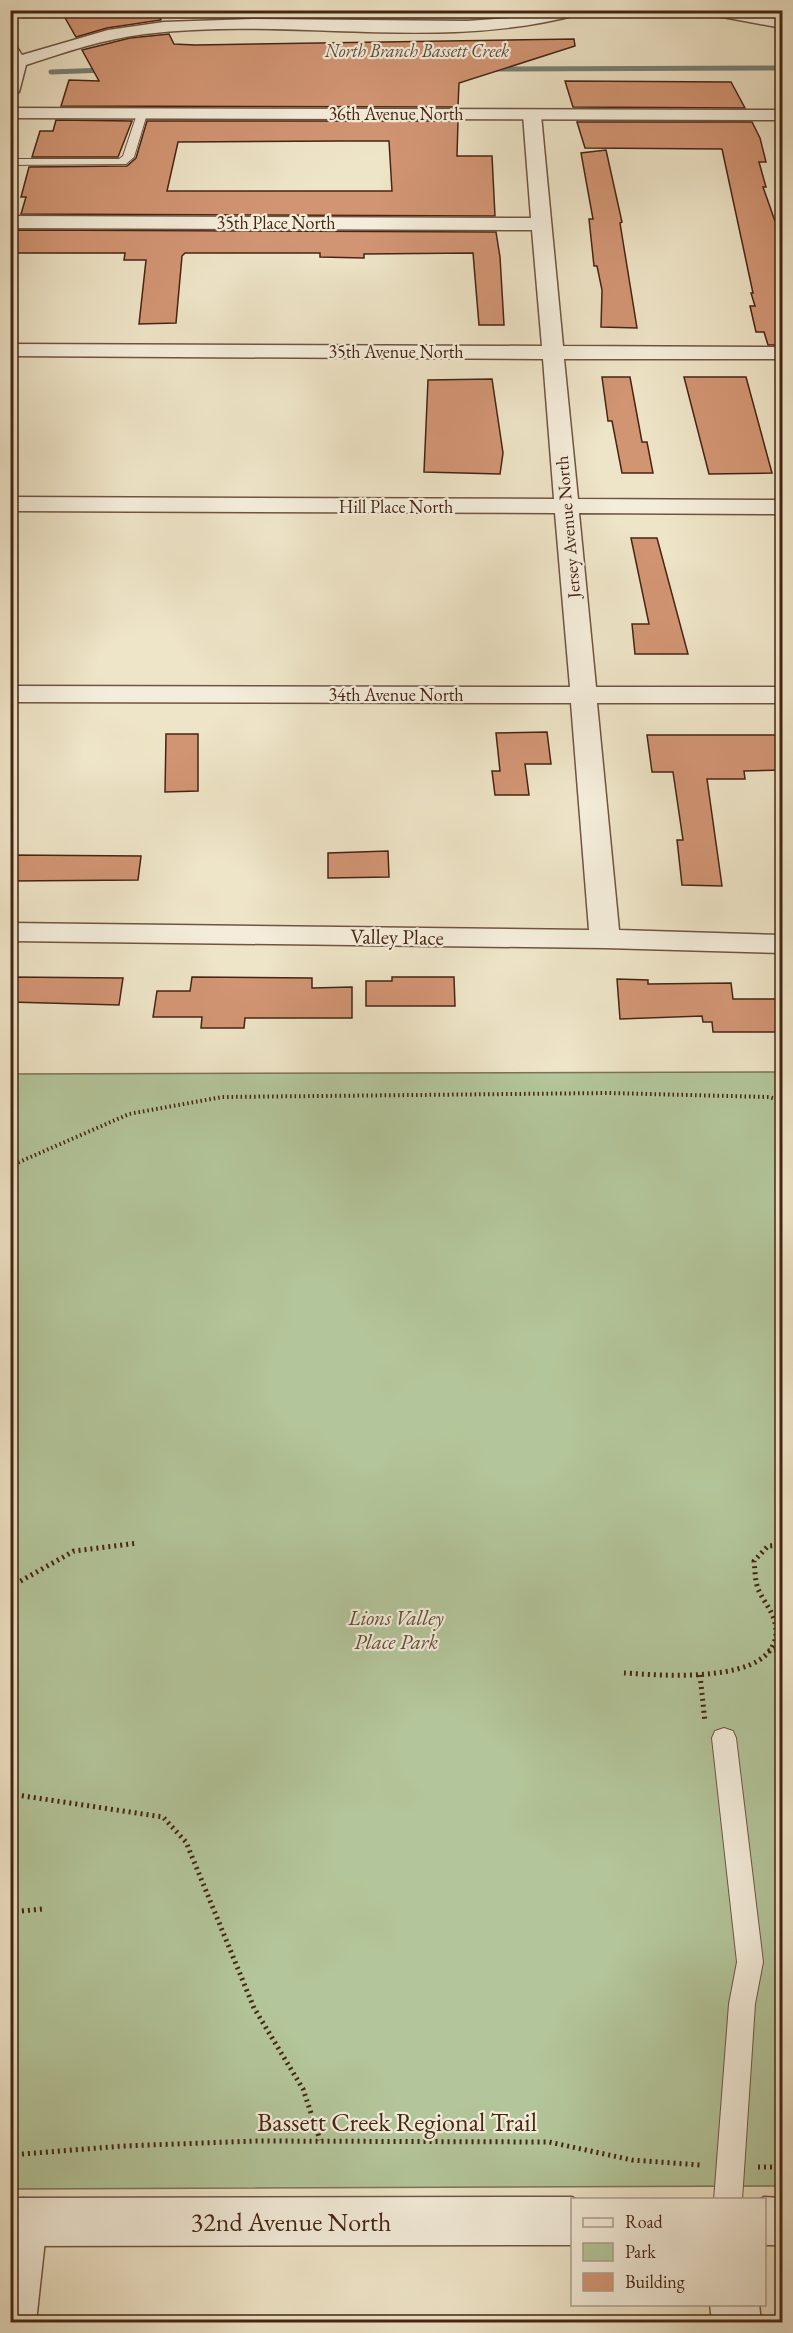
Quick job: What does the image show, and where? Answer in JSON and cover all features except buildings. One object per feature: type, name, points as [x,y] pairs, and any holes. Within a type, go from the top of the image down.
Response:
[{"type":"street","points":[[10,92],[13,58],[77,41],[146,28],[483,26],[539,19],[574,10]]},
{"type":"street","points":[[712,10],[783,23]]},
{"type":"street","name":"36th Avenue North","points":[[10,113],[783,115]]},
{"type":"street","name":"Jersey Avenue North","points":[[532,115],[605,939]]},
{"type":"street","name":"35th Place North","points":[[10,222],[542,224]]},
{"type":"street","name":"35th Avenue North","points":[[10,350],[783,353]]},
{"type":"street","name":"Hill Place North","points":[[10,504],[567,508],[783,507]]},
{"type":"street","name":"34th Avenue North","points":[[10,694],[783,695]]},
{"type":"street","name":"Valley Place","points":[[10,932],[605,939],[783,944]]},
{"type":"street","name":"32nd Avenue North","points":[[16,2222],[571,2221]]},
{"type":"street","points":[[766,2221],[783,2221]]},
{"type":"street","points":[[11,2322],[16,2222]]},
{"type":"street","points":[[734,2306],[736,2322]]},
{"type":"lane","points":[[10,162],[122,162],[128,157],[142,114]]},
{"type":"lane","points":[[715,1732],[750,1962],[742,2004],[728,2198]]},
{"type":"path","points":[[10,1166],[129,1114],[222,1098],[609,1093],[769,1097],[783,1101]]},
{"type":"path","points":[[10,1587],[74,1551],[138,1543]]},
{"type":"path","points":[[624,1673],[700,1675],[740,1670],[768,1650],[776,1636],[774,1615],[757,1588],[754,1561],[768,1546],[783,1545]]},
{"type":"path","points":[[768,1650],[783,1649]]},
{"type":"path","points":[[700,1675],[715,1732]]},
{"type":"path","points":[[10,1794],[163,1817],[186,1842],[254,2008],[303,2089],[320,2140]]},
{"type":"path","points":[[10,1912],[43,1909]]},
{"type":"path","name":"Bassett Creek Regional Trail","points":[[12,2155],[123,2146],[320,2140],[549,2142],[632,2160],[731,2168],[783,2167]]},
{"type":"path","points":[[10,2165],[12,2155]]},
{"type":"green space","points":[[341,11],[553,11],[482,21],[340,22]]},
{"type":"green space","name":"Lions Valley Place Park","points":[[782,1072],[782,2186],[11,2189],[10,1074]]},
{"type":"waterway","name":"North Branch Bassett Creek","points":[[491,69],[782,68]]},
{"type":"waterway","name":"North Branch Bassett Creek","points":[[51,72],[106,70]]}]
